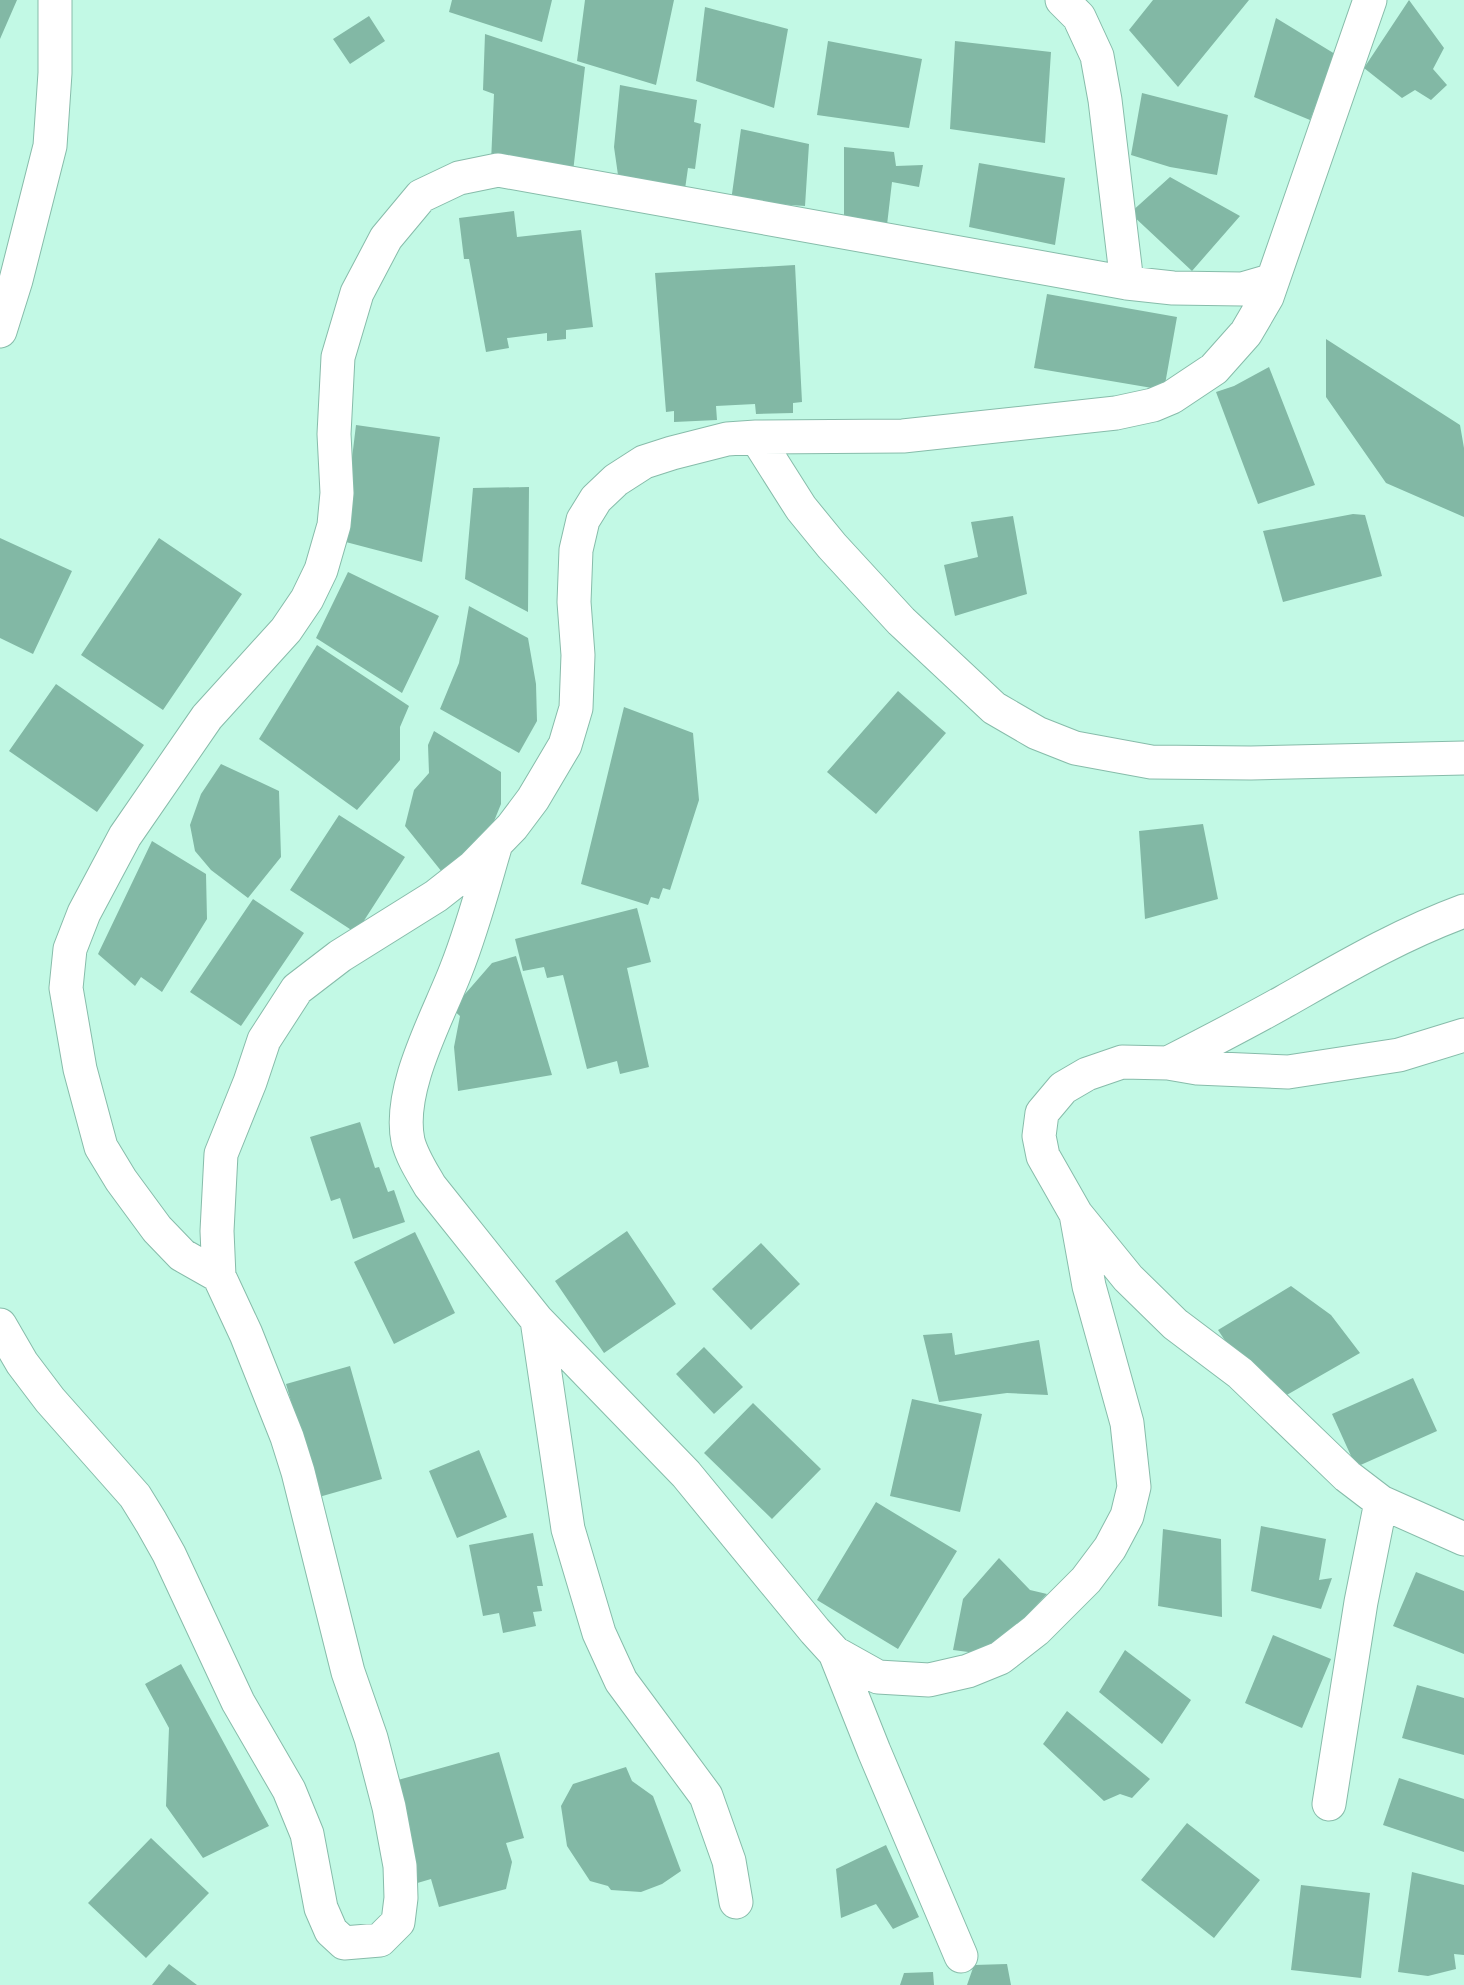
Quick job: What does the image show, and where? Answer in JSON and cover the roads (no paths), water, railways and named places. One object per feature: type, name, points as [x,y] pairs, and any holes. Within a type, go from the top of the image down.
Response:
[{"type":"street","points":[[0,331],[16,280],[50,146],[55,73],[55,0]]},
{"type":"street","points":[[1062,0],[1079,17],[1097,56],[1105,100],[1127,283]]},
{"type":"street","points":[[0,1325],[22,1363],[50,1400],[135,1496],[169,1554],[238,1702],[290,1790],[307,1834],[321,1908],[331,1931],[344,1943],[380,1940],[398,1922],[401,1898],[400,1866],[389,1807],[371,1738],[348,1672],[295,1463],[246,1334],[219,1276],[217,1231],[221,1154],[264,1040],[297,988],[315,973],[436,896],[473,867],[533,799],[565,745],[576,708],[578,655],[574,602],[576,550],[584,520],[596,499],[616,480],[644,462],[727,439],[756,436],[903,436],[1116,413],[1153,405],[1172,397],[1214,369],[1246,333],[1268,297],[1370,0]]},
{"type":"street","points":[[219,1276],[182,1255],[157,1229],[121,1180],[101,1147],[80,1069],[66,988],[70,949],[84,913],[125,836],[207,717],[286,630],[307,599],[321,570],[334,525],[337,493],[334,434],[338,357],[357,293],[386,238],[421,196],[459,178],[498,170],[1127,283],[1173,288],[1242,289],[1273,280]]},
{"type":"street","points":[[756,436],[801,508],[832,546],[901,621],[994,708],[1037,733],[1076,748],[1151,762],[1251,763],[1464,758]]},
{"type":"street","points":[[496,843],[456,970],[415,1072],[407,1105],[408,1140],[418,1164],[430,1186],[537,1320],[686,1474],[836,1653],[874,1751],[961,1956]]},
{"type":"street","points":[[1168,1063],[1285,1001],[1347,965],[1437,921],[1464,911]]},
{"type":"street","points":[[1464,1035],[1399,1055],[1288,1072],[1122,1062],[1087,1074],[1063,1088],[1042,1113],[1039,1136],[1043,1156],[1076,1215],[1128,1278],[1175,1324],[1240,1373],[1347,1476],[1381,1502],[1464,1539]]},
{"type":"street","points":[[836,1653],[878,1677],[929,1680],[968,1671],[1000,1658],[1036,1630],[1086,1580],[1110,1548],[1127,1516],[1134,1488],[1127,1424],[1089,1286],[1076,1215]]},
{"type":"street","points":[[537,1320],[568,1529],[599,1633],[621,1681],[706,1796],[729,1861],[736,1902]]},
{"type":"street","points":[[1329,1804],[1361,1602],[1381,1502]]}]
